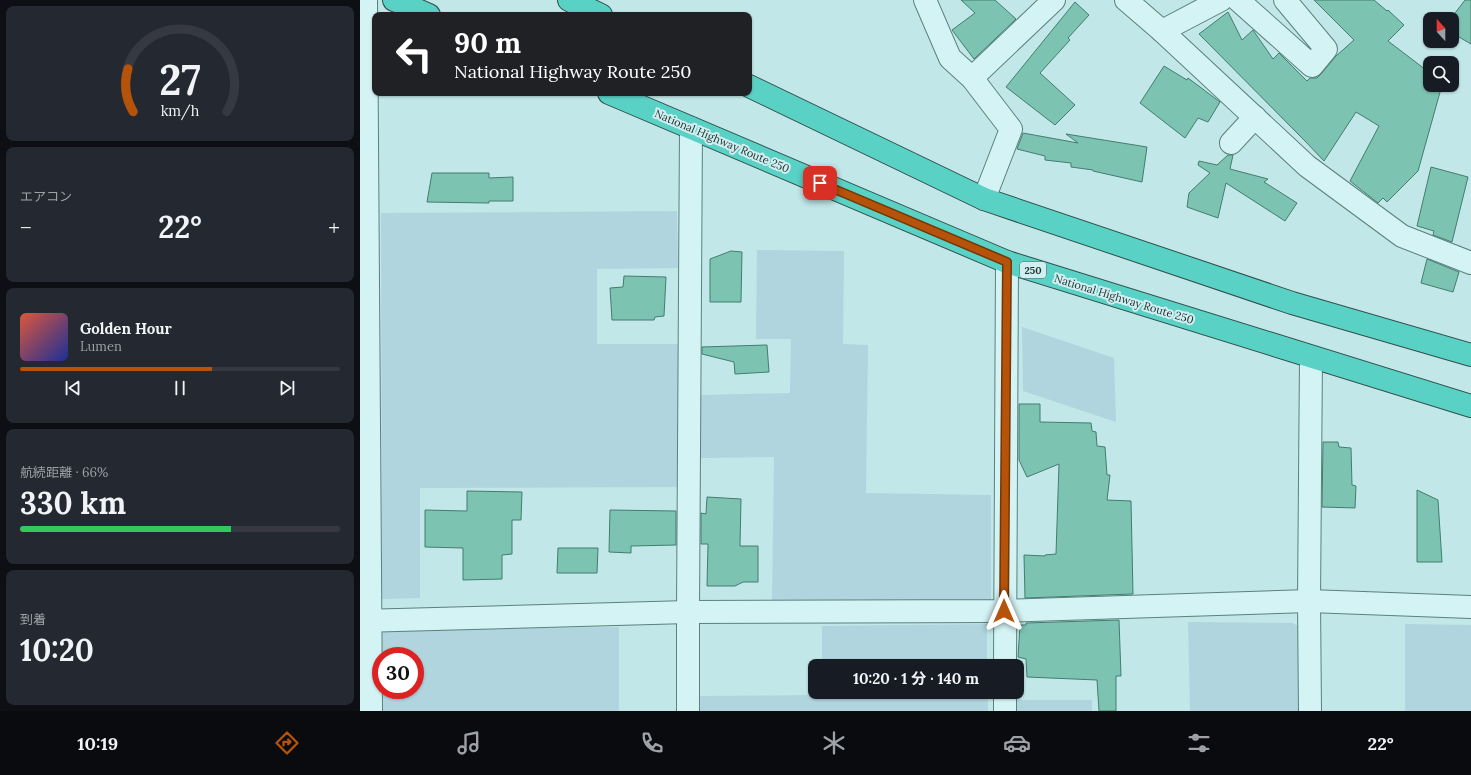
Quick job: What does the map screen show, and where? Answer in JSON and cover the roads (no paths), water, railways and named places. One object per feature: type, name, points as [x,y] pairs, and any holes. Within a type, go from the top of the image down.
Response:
[{"type":"highway","points":[[394,0],[421,12]]},
{"type":"highway","points":[[569,0],[595,12]]},
{"type":"highway","points":[[752,87],[984,199],[1292,303],[1471,355]]},
{"type":"highway","name":"National Highway Route 250","points":[[616,96],[1007,262],[1471,406]]},
{"type":"street","points":[[366,0],[365,622],[370,711]]},
{"type":"street","points":[[925,0],[950,58],[972,78],[1011,129],[984,199]]},
{"type":"street","points":[[972,78],[1054,0]]},
{"type":"street","points":[[1126,0],[1162,31],[1308,166],[1402,236],[1471,262]]},
{"type":"street","points":[[1162,31],[1221,0]]},
{"type":"street","points":[[1238,0],[1312,66],[1326,49],[1286,0]]},
{"type":"street","points":[[1231,143],[1255,117]]},
{"type":"street","points":[[688,711],[691,128]]},
{"type":"street","points":[[1005,659],[1007,262]]},
{"type":"street","points":[[1310,711],[1309,601],[1311,357]]},
{"type":"street","points":[[365,622],[688,612],[1004,611],[1309,601],[1471,606]]},
{"type":"street","points":[[1005,699],[1005,711]]}]
